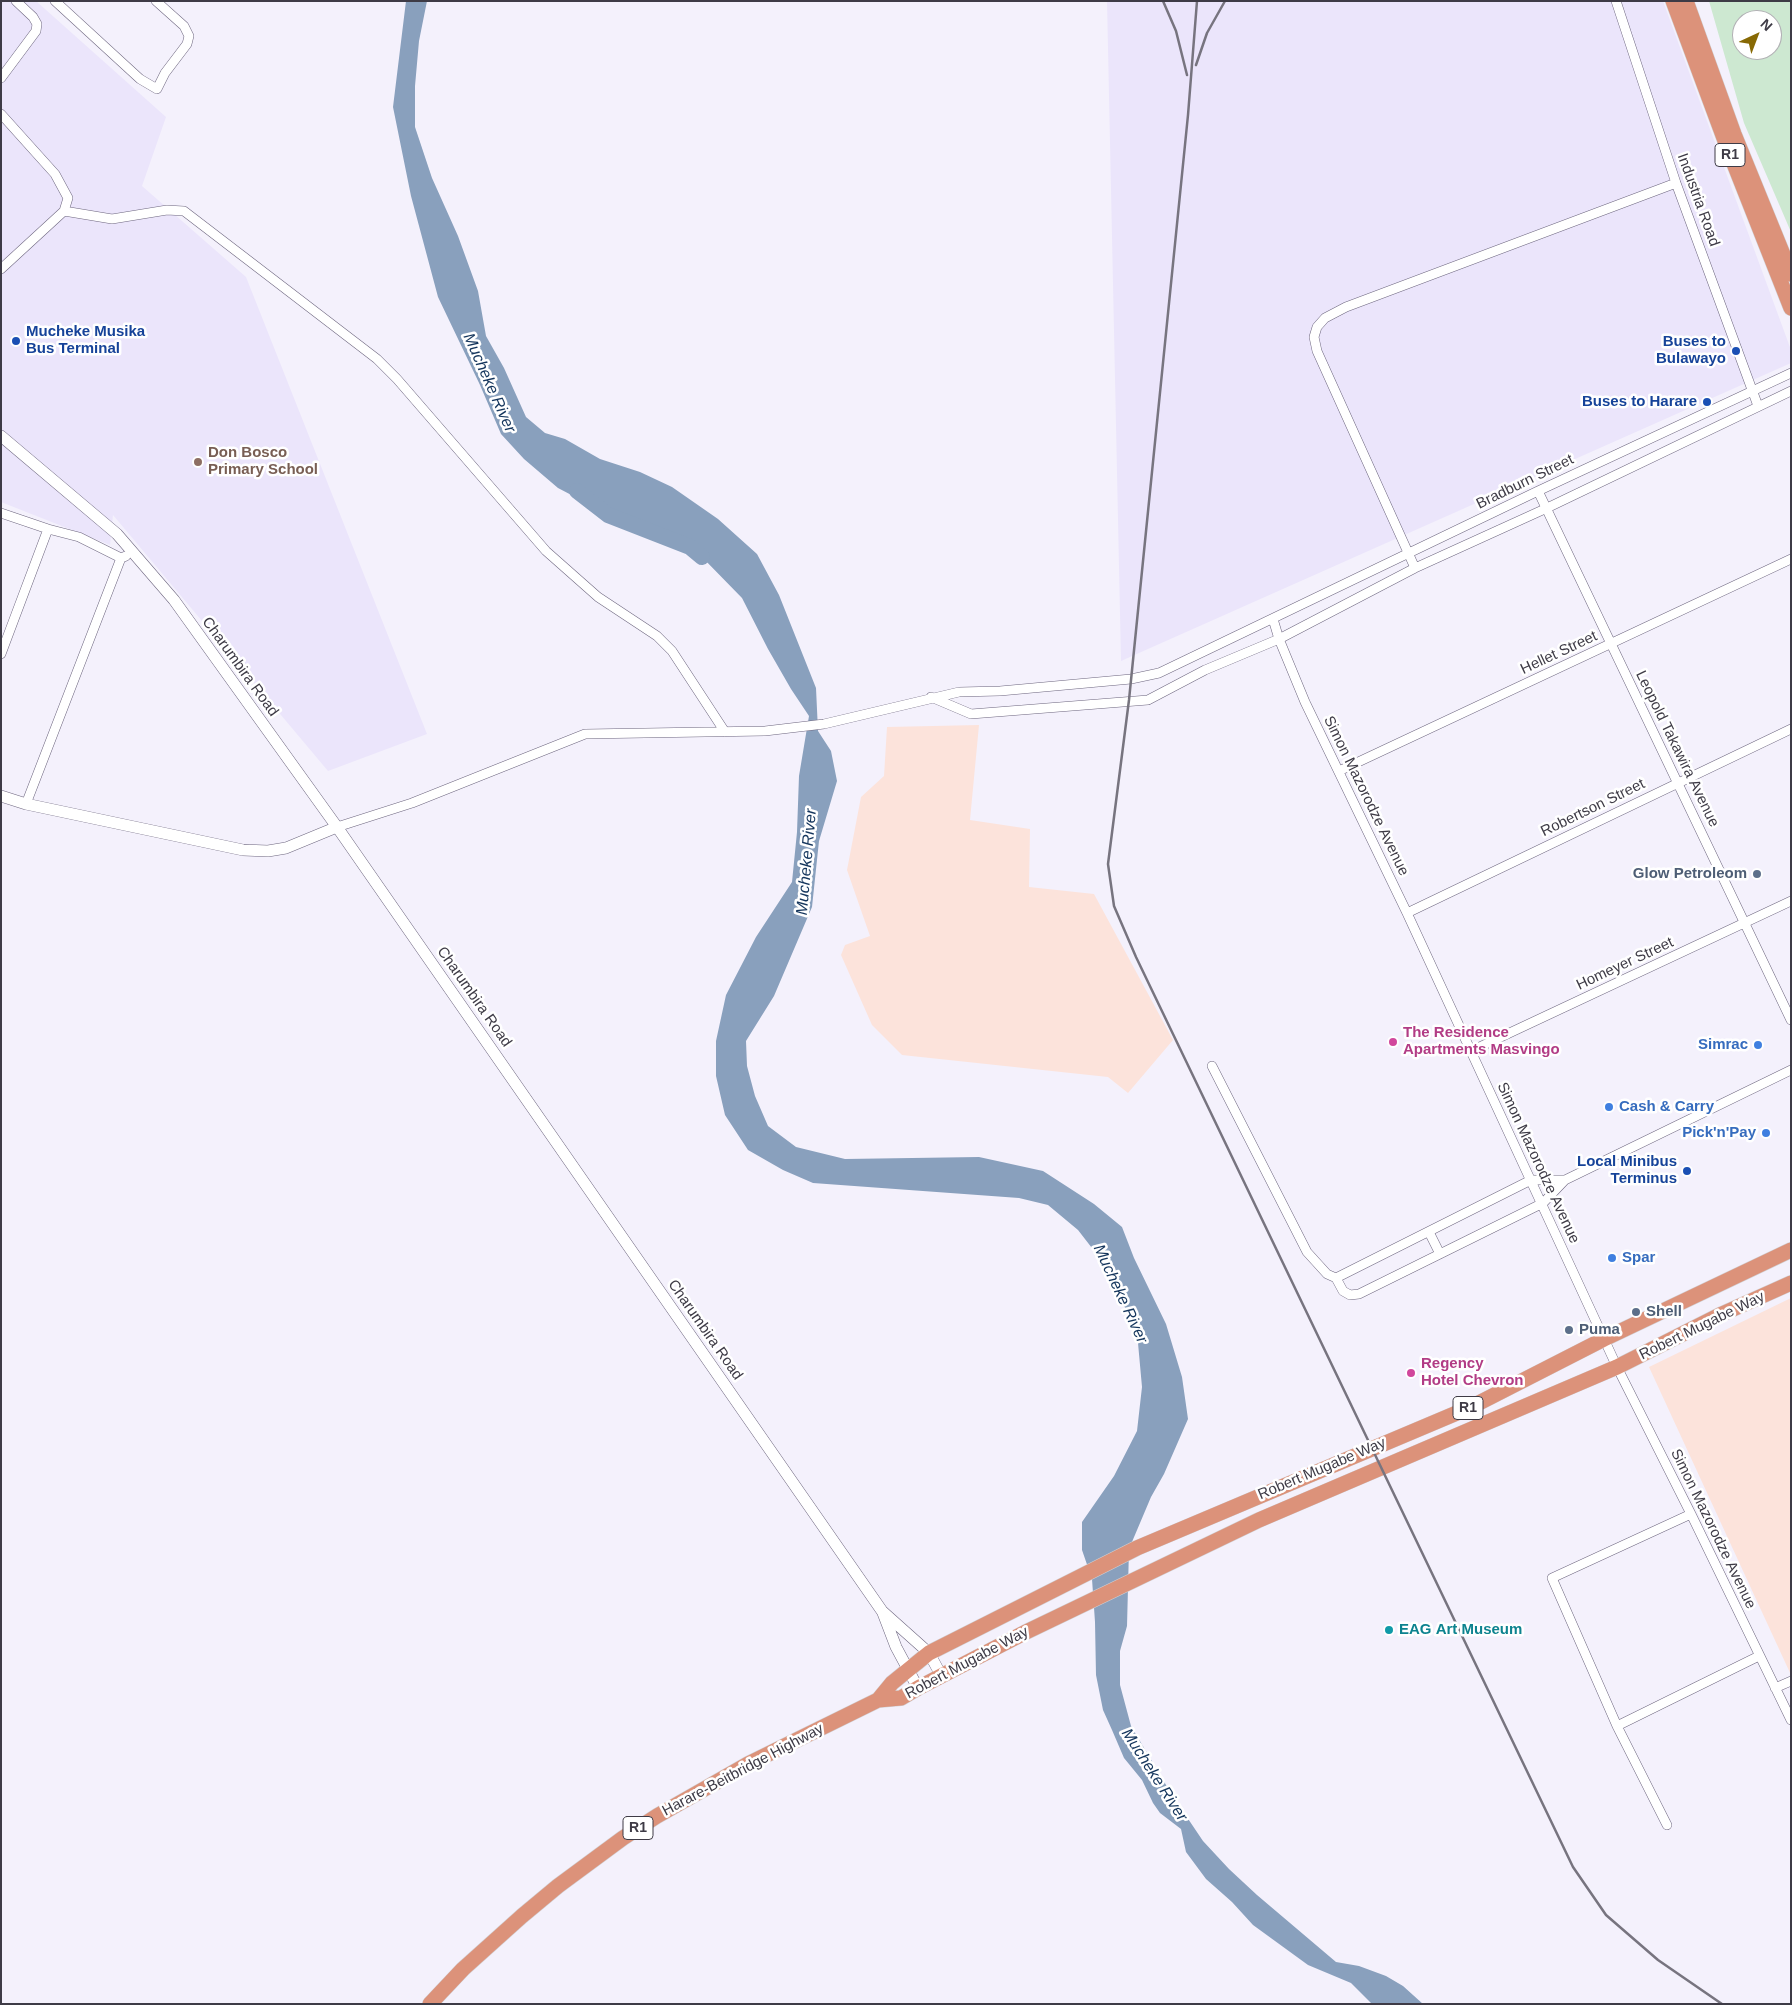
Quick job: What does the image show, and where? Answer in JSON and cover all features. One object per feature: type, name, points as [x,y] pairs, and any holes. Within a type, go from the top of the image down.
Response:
[{"type":"highway","name":"R1","points":[[1673,1],[1724,141],[1791,308]]},
{"type":"highway","name":"R1","points":[[1686,1],[1734,134],[1791,274]]},
{"type":"highway","name":"Robert Mugabe Way","points":[[878,1700],[892,1683],[929,1653],[1072,1580],[1137,1548],[1471,1407],[1604,1339],[1791,1250]]},
{"type":"highway","name":"Robert Mugabe Way","points":[[878,1700],[901,1698],[1146,1573],[1259,1520],[1617,1368],[1722,1314],[1791,1283]]},
{"type":"highway","name":"Harare-Beitbridge Highway","points":[[430,2004],[463,1969],[522,1916],[558,1886],[623,1838],[657,1816],[748,1764],[878,1700]]},
{"type":"street","points":[[1,78],[36,31],[37,24],[33,17],[16,1]]},
{"type":"street","points":[[54,1],[140,79],[157,89],[187,44],[189,36],[184,26],[156,1]]},
{"type":"street","name":"Industria Road","points":[[1616,1],[1676,182],[1758,406]]},
{"type":"street","points":[[1,114],[55,174],[68,198],[64,211],[3,264]]},
{"type":"street","points":[[1415,568],[1317,351],[1314,337],[1317,327],[1325,318],[1346,307],[1676,182]]},
{"type":"street","points":[[64,211],[112,219],[167,210],[184,211],[378,359],[546,552],[598,597],[657,636],[672,651],[726,732]]},
{"type":"street","name":"Bradburn Street","points":[[337,827],[412,803],[585,734],[765,732],[824,724],[930,697],[959,692],[1000,691],[1131,680],[1159,673],[1538,491],[1791,373]]},
{"type":"street","name":"Bradburn Street","points":[[930,697],[971,714],[1148,700],[1205,670],[1279,639],[1415,568],[1547,508],[1791,391]]},
{"type":"street","name":"Charumbira Road","points":[[2,437],[117,534],[174,600],[337,827],[882,1611],[907,1670],[918,1688]]},
{"type":"street","name":"Leopold Takawira Avenue","points":[[1538,491],[1791,1020]]},
{"type":"street","points":[[1,514],[79,537],[121,558],[135,553]]},
{"type":"street","points":[[1,654],[48,529]]},
{"type":"street","points":[[26,804],[121,558]]},
{"type":"street","name":"Hellet Street","points":[[1339,771],[1791,559]]},
{"type":"street","name":"Simon Mazorodze Avenue","points":[[1273,619],[1279,639],[1305,702],[1407,913],[1543,1203],[1617,1368],[1691,1514],[1791,1720]]},
{"type":"street","name":"Robertson Street","points":[[1407,913],[1791,729]]},
{"type":"street","points":[[1,796],[26,804],[243,850],[286,848],[337,827]]},
{"type":"street","name":"Homeyer Street","points":[[1471,1051],[1791,901]]},
{"type":"street","points":[[1212,1066],[1307,1252],[1327,1274],[1336,1278],[1343,1291],[1350,1295],[1359,1294],[1543,1203],[1565,1180],[1791,1070]]},
{"type":"street","points":[[1336,1278],[1531,1180],[1565,1180]]},
{"type":"street","points":[[1429,1232],[1440,1254]]},
{"type":"street","points":[[1667,1825],[1617,1726],[1552,1578],[1691,1514]]},
{"type":"street","name":"Charumbira Road","points":[[882,1611],[929,1653],[941,1676]]},
{"type":"street","points":[[1617,1726],[1759,1656]]},
{"type":"street","points":[[1775,1688],[1791,1681]]},
{"type":"shaded area","name":"Don Bosco Primary School","points":[[1,1],[36,1],[166,117],[142,186],[246,277],[427,734],[328,771],[113,515],[110,545],[1,502]]},
{"type":"shaded area","points":[[1107,1],[1663,1],[1791,350],[1791,363],[1121,661]]},
{"type":"shaded area","points":[[979,725],[970,820],[1030,829],[1029,887],[1094,894],[1173,1040],[1128,1093],[1108,1077],[902,1055],[872,1025],[841,955],[845,945],[870,936],[847,870],[861,797],[884,776],[887,727]]},
{"type":"shaded area","points":[[1791,1298],[1791,1675],[1649,1367]]},
{"type":"green space","points":[[1709,1],[1791,1],[1791,232],[1744,123]]},
{"type":"water","points":[[406,1],[427,1],[419,41],[415,86],[415,127],[432,178],[458,236],[478,291],[486,336],[504,368],[526,417],[545,433],[565,439],[600,459],[640,472],[672,487],[718,519],[757,554],[779,595],[816,688],[818,731],[831,751],[837,781],[819,841],[812,907],[774,996],[746,1041],[747,1066],[755,1096],[768,1126],[796,1147],[845,1159],[979,1157],[1043,1171],[1094,1204],[1122,1227],[1134,1258],[1166,1324],[1182,1377],[1188,1419],[1129,1549],[1127,1626],[1120,1651],[1120,1685],[1131,1726],[1172,1795],[1203,1841],[1229,1869],[1336,1962],[1359,1966],[1386,1976],[1403,1986],[1423,2004],[1372,2004],[1351,1983],[1308,1965],[1253,1925],[1232,1902],[1206,1879],[1186,1852],[1181,1829],[1160,1813],[1142,1780],[1124,1758],[1103,1710],[1096,1675],[1092,1579],[1082,1550],[1082,1522],[1114,1476],[1137,1431],[1142,1387],[1137,1332],[1102,1261],[1078,1230],[1048,1205],[1019,1198],[813,1183],[783,1170],[748,1150],[725,1115],[716,1076],[716,1041],[726,995],[756,937],[792,882],[797,832],[799,776],[809,716],[768,649],[742,598],[700,555],[664,531],[621,513],[579,499],[558,488],[524,459],[501,434],[438,297],[411,196],[393,107]]},
{"type":"waterway","name":"Mucheke River","points":[[577,491],[608,515],[690,547],[702,557]]},
{"type":"railway","points":[[1163,1],[1176,31],[1187,75]]},
{"type":"railway","points":[[1197,1],[1188,115],[1129,700],[1108,864],[1114,906],[1136,957],[1573,1867],[1606,1915],[1658,1960],[1722,2004]]},
{"type":"railway","points":[[1196,65],[1207,33],[1225,1]]},
{"type":"place","name":"Mucheke Musika Bus Terminal","points":[[16,341]]},
{"type":"place","name":"Buses to Bulawayo","points":[[1736,351]]},
{"type":"place","name":"Buses to Harare","points":[[1707,402]]},
{"type":"place","name":"Don Bosco Primary School","points":[[198,462]]},
{"type":"place","name":"Glow Petroleom","points":[[1757,874]]},
{"type":"place","name":"The Residence Apartments Masvingo","points":[[1393,1042]]},
{"type":"place","name":"Simrac","points":[[1758,1045]]},
{"type":"place","name":"Cash & Carry","points":[[1609,1107]]},
{"type":"place","name":"Pick'n'Pay","points":[[1766,1133]]},
{"type":"place","name":"Local Minibus Terminus","points":[[1687,1171]]},
{"type":"place","name":"Spar","points":[[1612,1258]]},
{"type":"place","name":"Shell","points":[[1636,1312]]},
{"type":"place","name":"Puma","points":[[1569,1330]]},
{"type":"place","name":"Regency Hotel Chevron","points":[[1411,1373]]},
{"type":"place","name":"EAG Art Museum","points":[[1389,1630]]}]
